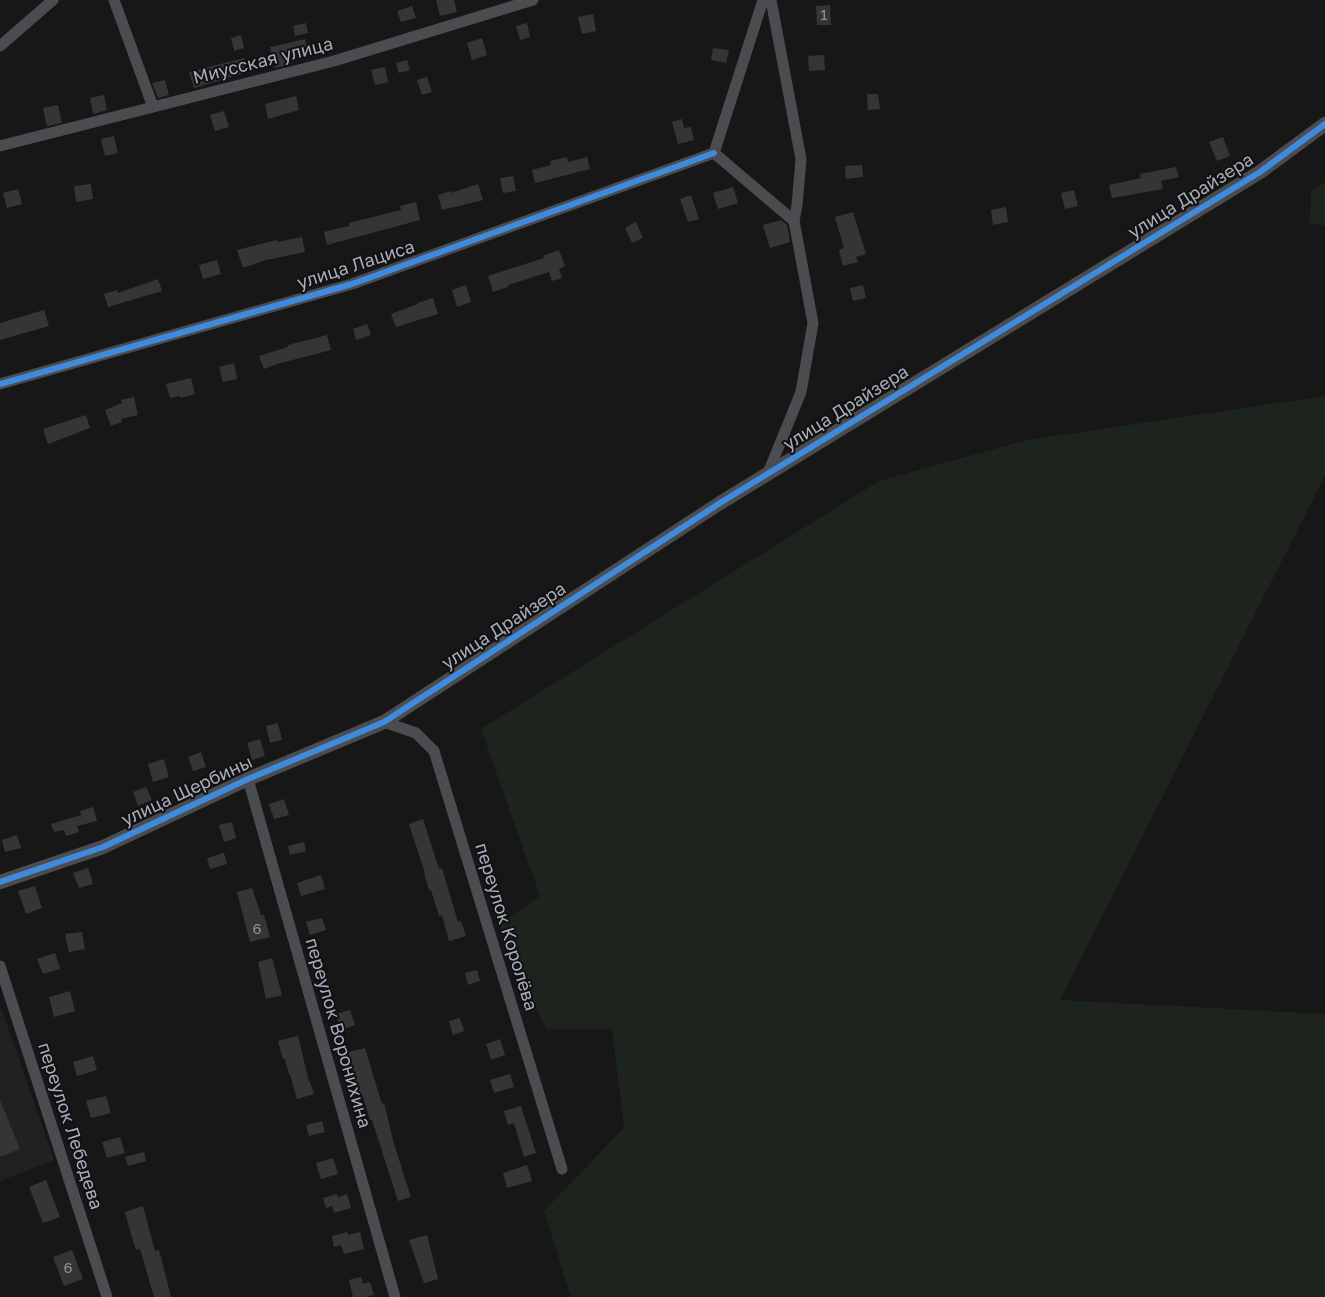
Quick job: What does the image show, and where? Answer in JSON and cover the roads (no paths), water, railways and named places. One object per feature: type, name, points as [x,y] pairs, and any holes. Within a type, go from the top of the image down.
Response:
[{"type":"street","points":[[0,46],[53,0]]},
{"type":"street","points":[[114,0],[153,107]]},
{"type":"street","name":"Миусская улица","points":[[0,146],[334,61],[532,0]]},
{"type":"street","points":[[763,0],[714,153],[794,221],[798,205],[801,159],[771,0]]},
{"type":"street","name":"улица Драйзера","points":[[384,722],[712,508],[1260,172],[1325,124]]},
{"type":"street","name":"улица Лациса","points":[[0,384],[352,284],[714,153]]},
{"type":"street","name":"улица Драйзера","points":[[768,473],[801,392],[813,323],[794,221]]},
{"type":"street","name":"улица Щербины","points":[[0,882],[103,846],[248,779],[384,722]]},
{"type":"street","name":"переулок Королёва","points":[[384,722],[416,733],[434,751],[562,1169]]},
{"type":"street","name":"переулок Воронихина","points":[[248,779],[395,1297]]},
{"type":"street","name":"переулок Лебедева","points":[[0,966],[107,1297]]}]
